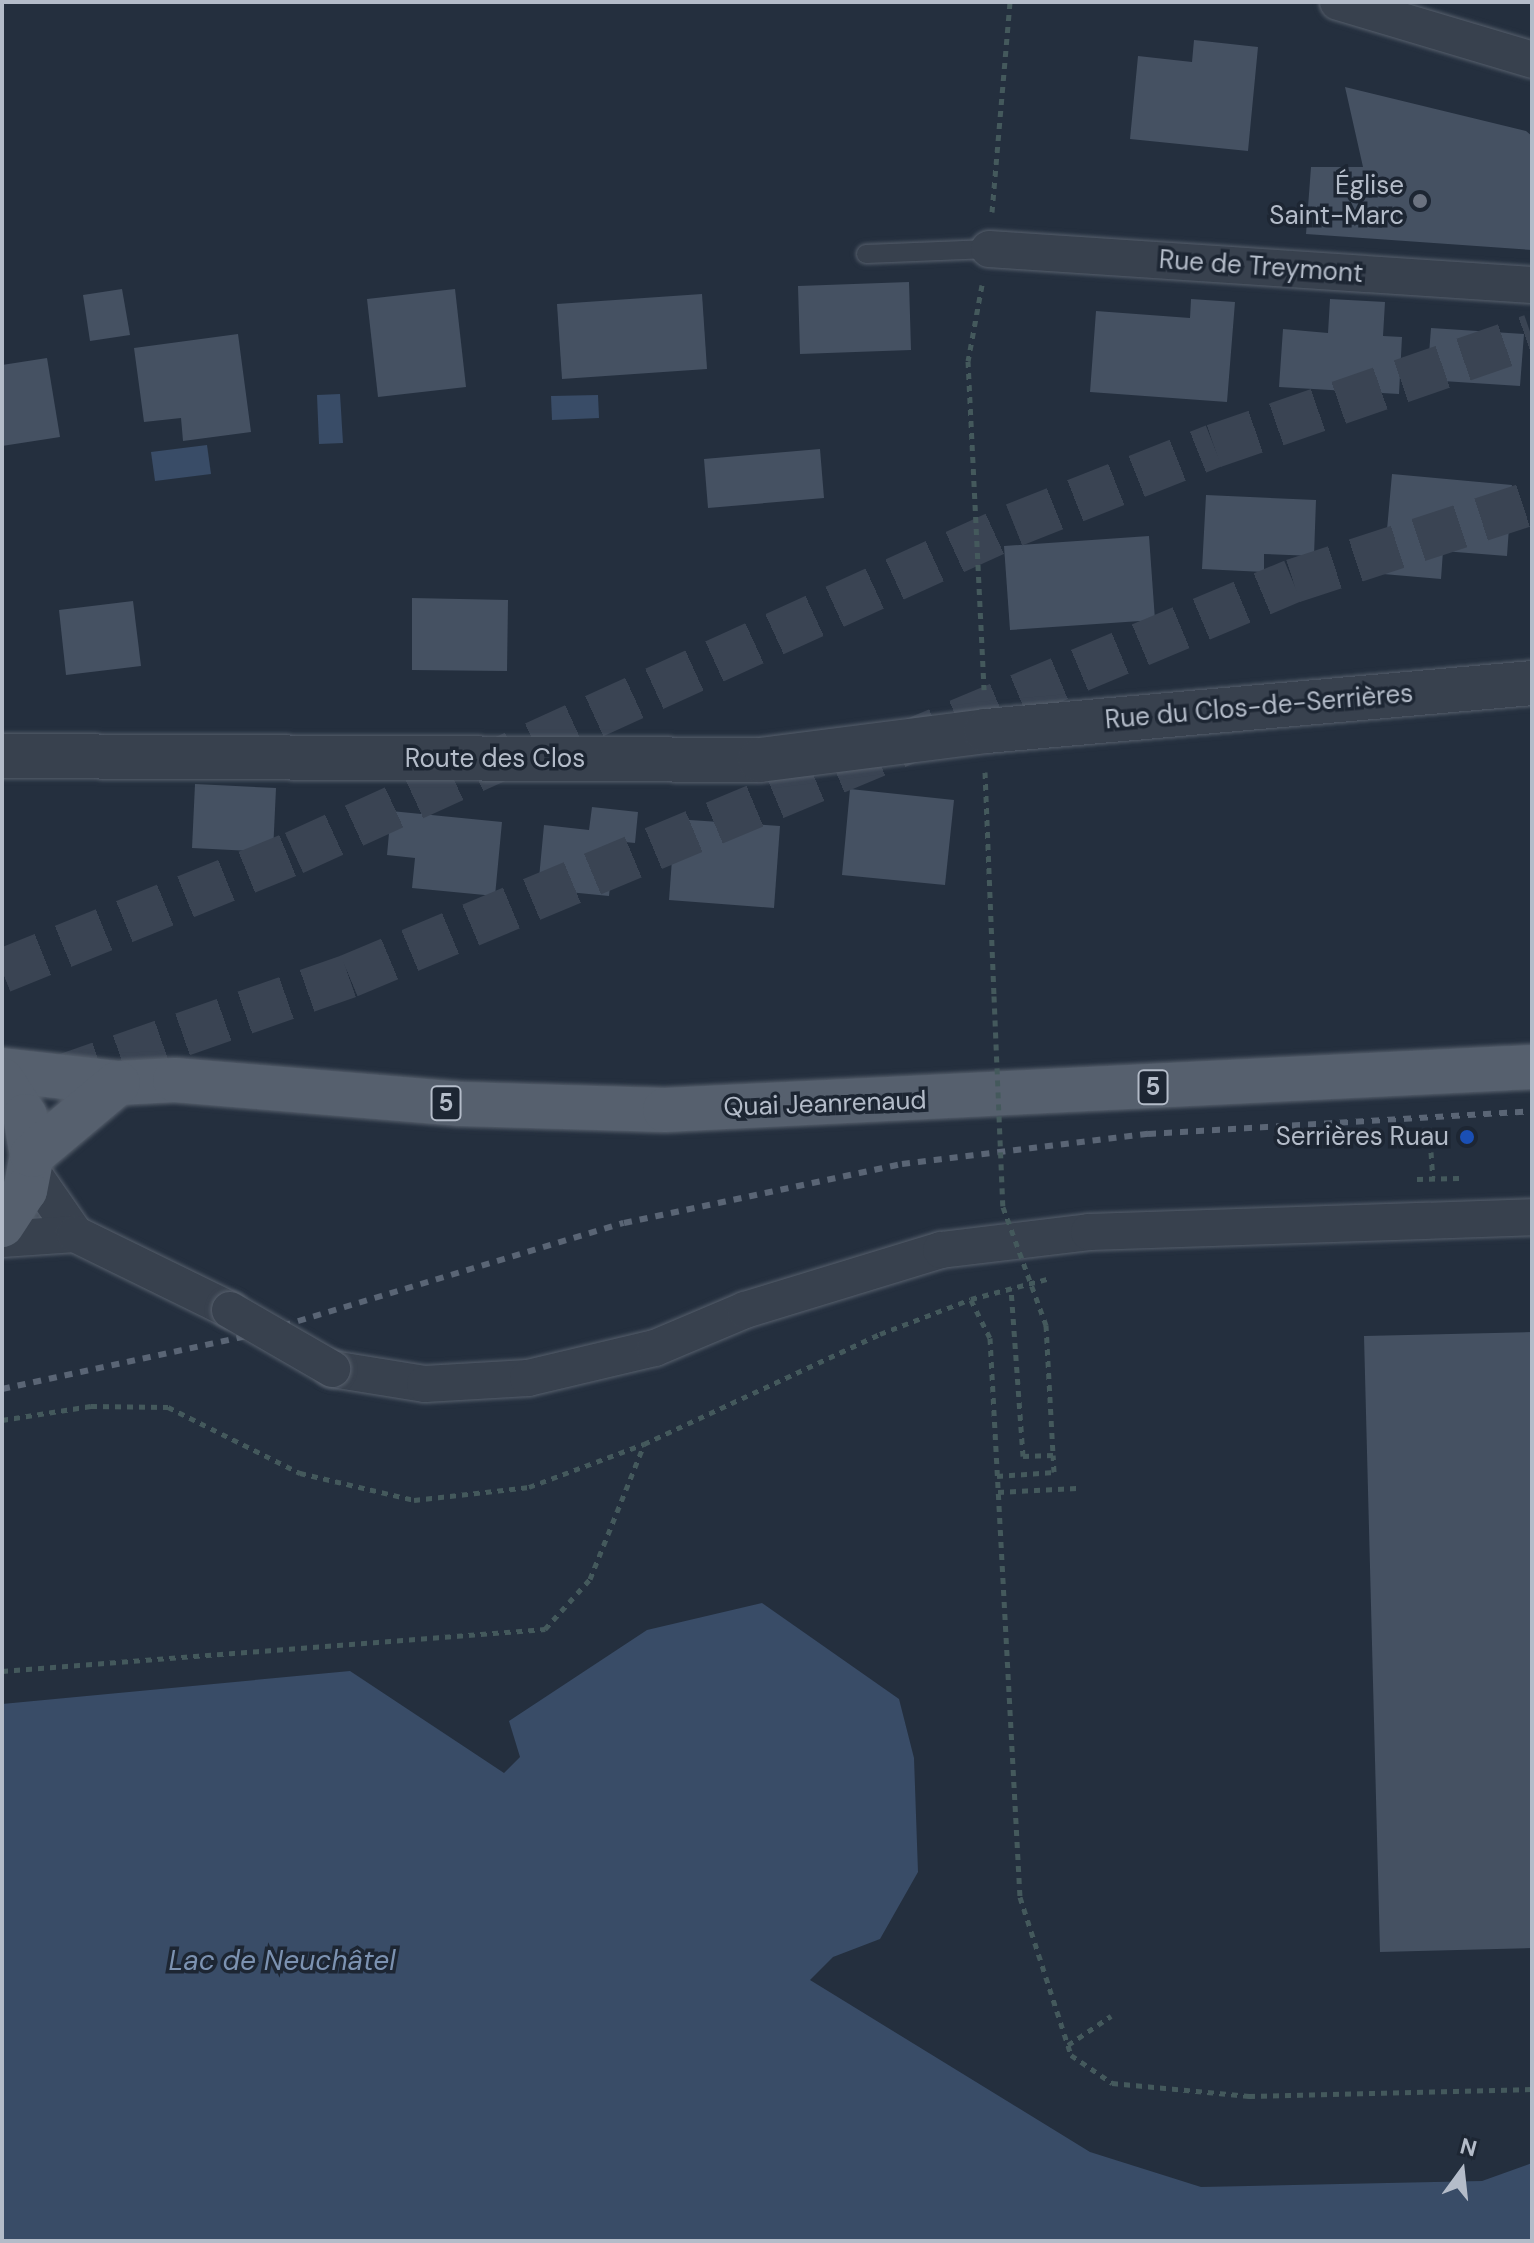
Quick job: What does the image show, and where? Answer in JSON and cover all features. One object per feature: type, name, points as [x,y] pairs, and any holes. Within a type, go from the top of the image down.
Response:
[{"type":"main road","name":"Quai Jeanrenaud","points":[[118,1083],[175,1080],[461,1104],[665,1110],[1532,1067]]},
{"type":"main road","name":"5","points":[[2,1070],[118,1083]]},
{"type":"main road","points":[[2,1080],[25,1116],[31,1162],[15,1210],[2,1225]]},
{"type":"main road","points":[[31,1162],[118,1083]]},
{"type":"street","points":[[1338,2],[1532,60]]},
{"type":"street","name":"Rue de Treymont","points":[[989,249],[1532,285]]},
{"type":"street","name":"Rue du Clos-de-Serrières","points":[[986,731],[1532,683]]},
{"type":"street","name":"Route des Clos","points":[[2,756],[760,760],[986,731]]},
{"type":"street","points":[[31,1162],[75,1234]]},
{"type":"street","points":[[2,1239],[75,1234],[230,1310],[332,1369],[425,1384],[528,1378],[655,1348],[745,1310],[941,1250],[1089,1232],[1532,1217]]},
{"type":"lane","points":[[866,254],[989,249]]},
{"type":"path","points":[[986,731],[968,361],[989,249],[1010,2]]},
{"type":"path","points":[[985,777],[1003,1207],[1046,1325],[1054,1472],[997,1476]]},
{"type":"path","points":[[1431,1152],[1433,1178]]},
{"type":"path","points":[[1011,1288],[1023,1456],[1053,1455]]},
{"type":"path","points":[[2,1420],[91,1406],[168,1407],[300,1473],[414,1500],[529,1487],[644,1444],[880,1334],[971,1299],[990,1338],[1020,1897],[1071,2055],[1112,2083],[1234,2095],[1532,2089]]},
{"type":"path","points":[[2,1671],[545,1629],[590,1579],[644,1444]]},
{"type":"path","points":[[998,1492],[1077,1488]]},
{"type":"path","points":[[1068,2045],[1111,2016]]},
{"type":"water","points":[[340,394],[343,443],[319,444],[317,395]]},
{"type":"water","points":[[598,395],[599,418],[552,420],[551,396]]},
{"type":"water","points":[[207,445],[211,474],[155,481],[151,452]]},
{"type":"water","name":"Lac de Neuchâtel","points":[[762,1603],[899,1699],[914,1758],[918,1872],[880,1939],[833,1957],[810,1980],[1090,2152],[1201,2187],[1482,2181],[1532,2163],[1532,2241],[2,2241],[2,1704],[350,1671],[504,1773],[520,1757],[509,1721],[647,1630]]},
{"type":"building","points":[[1194,40],[1258,47],[1248,151],[1130,139],[1138,56],[1192,62]]},
{"type":"building","name":"Église Saint-Marc","points":[[1345,87],[1526,131],[1532,136],[1532,250],[1306,234],[1311,167],[1363,167]]},
{"type":"building","points":[[909,282],[911,350],[800,354],[798,286]]},
{"type":"building","points":[[122,289],[130,335],[90,341],[83,295]]},
{"type":"building","points":[[455,289],[466,387],[378,397],[367,299]]},
{"type":"building","points":[[702,294],[707,369],[562,379],[557,304]]},
{"type":"building","points":[[1191,299],[1235,302],[1227,402],[1090,392],[1096,311],[1190,318]]},
{"type":"building","points":[[1330,299],[1385,302],[1383,336],[1402,337],[1399,394],[1279,387],[1283,329],[1328,333]]},
{"type":"building","points":[[1431,328],[1524,334],[1520,386],[1427,380]]},
{"type":"building","points":[[238,334],[251,432],[183,441],[181,418],[144,422],[134,348]]},
{"type":"building","points":[[47,358],[60,437],[2,446],[2,365]]},
{"type":"building","points":[[820,449],[824,498],[708,508],[704,459]]},
{"type":"building","points":[[1392,474],[1512,485],[1507,556],[1443,551],[1441,579],[1383,574]]},
{"type":"building","points":[[1206,495],[1316,500],[1314,556],[1264,554],[1264,572],[1202,569]]},
{"type":"building","points":[[1149,536],[1155,620],[1010,630],[1004,546]]},
{"type":"building","points":[[412,598],[508,600],[507,671],[412,670]]},
{"type":"building","points":[[133,601],[141,666],[66,675],[59,610]]},
{"type":"building","points":[[195,784],[276,788],[273,852],[192,848]]},
{"type":"building","points":[[850,789],[954,800],[945,885],[842,875]]},
{"type":"building","points":[[592,807],[638,812],[635,843],[615,841],[609,896],[538,889],[544,825],[589,830]]},
{"type":"building","points":[[391,811],[502,822],[495,896],[412,888],[415,858],[387,855]]},
{"type":"building","points":[[675,819],[780,826],[774,908],[669,900]]},
{"type":"building","points":[[1532,1332],[1532,1948],[1380,1952],[1364,1336]]},
{"type":"tunnel","points":[[2,971],[294,853],[1014,525],[1214,446],[1532,336]]},
{"type":"tunnel","points":[[58,1078],[349,976],[1293,581],[1532,503]]},
{"type":"railway","points":[[2,1389],[252,1335],[624,1223],[902,1164],[1148,1134],[1532,1111]]},
{"type":"place","name":"Église Saint-Marc","points":[[1420,201]]},
{"type":"place","name":"Serrières Ruau","points":[[1467,1137]]}]
